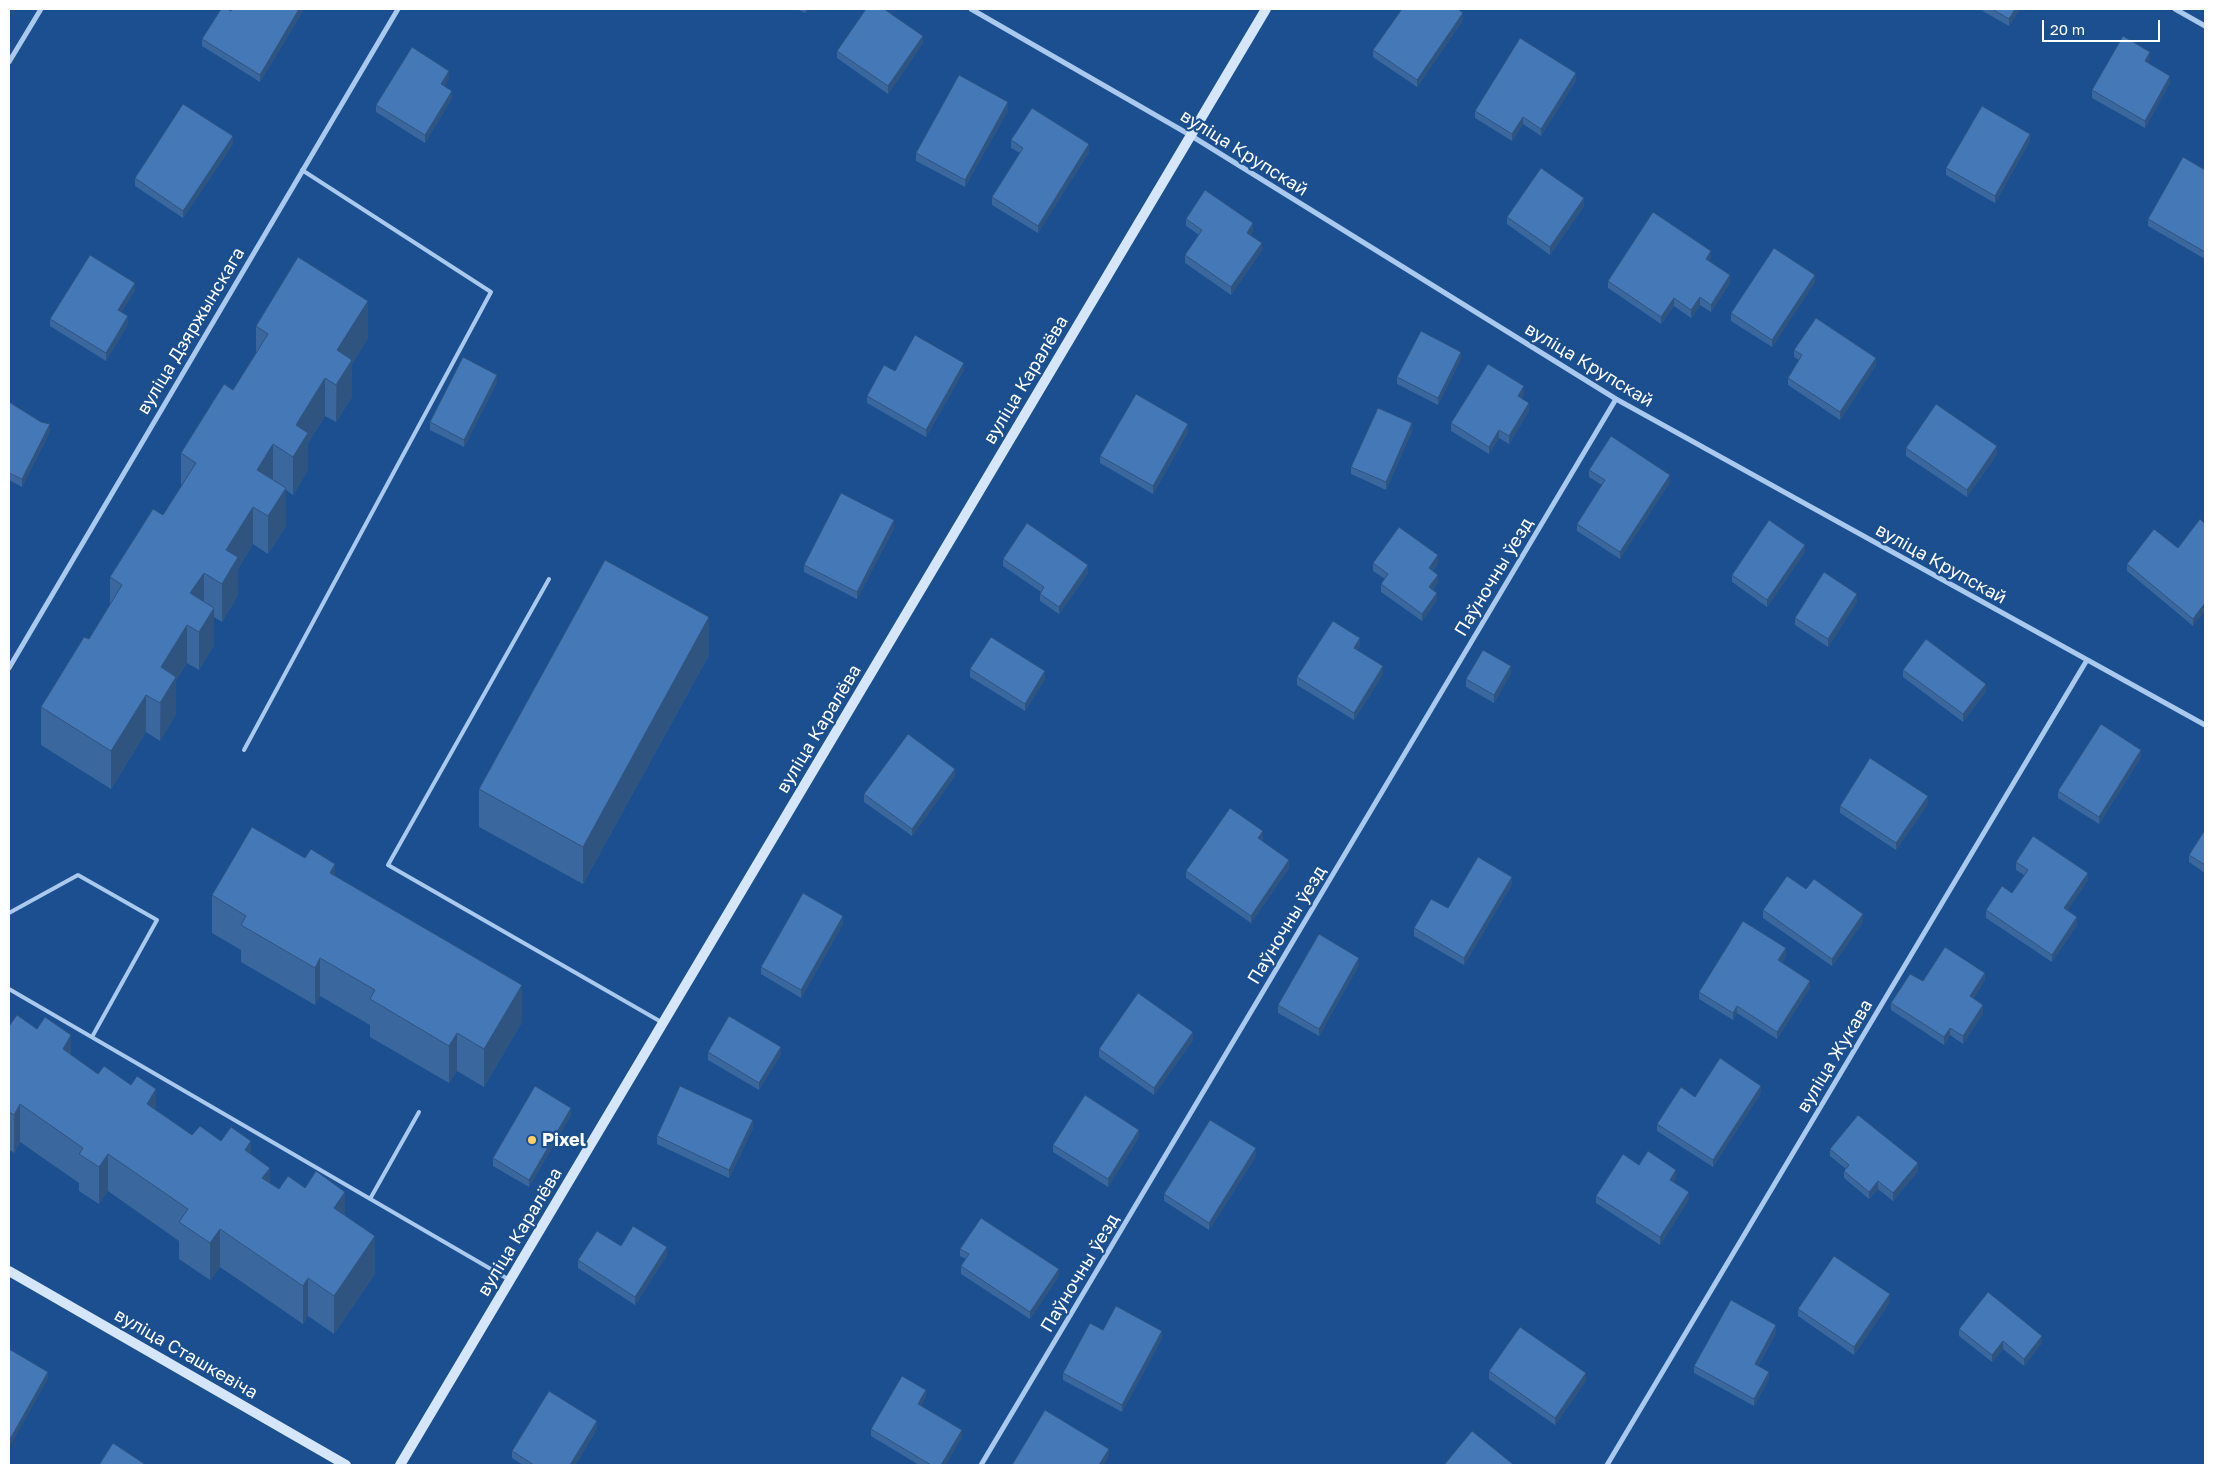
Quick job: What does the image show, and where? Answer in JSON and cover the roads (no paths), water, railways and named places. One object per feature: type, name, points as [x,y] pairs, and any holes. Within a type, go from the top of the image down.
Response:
[{"type":"street","points":[[9,62],[41,9]]},
{"type":"street","name":"вуліца Дзяржынскага","points":[[9,668],[398,9]]},
{"type":"street","name":"вуліца Крупскай","points":[[970,9],[1190,135],[1616,399],[2205,725]]},
{"type":"street","name":"вуліца Каралёва","points":[[400,1465],[1266,9]]},
{"type":"street","points":[[2175,9],[2205,26]]},
{"type":"street","name":"Паўночны ўезд","points":[[981,1465],[1616,399]]},
{"type":"street","name":"вуліца Жукава","points":[[1607,1465],[2087,660]]},
{"type":"street","name":"вуліца Сташкевіча","points":[[9,1270],[346,1465]]},
{"type":"lane","points":[[244,750],[491,292],[302,170]]},
{"type":"lane","points":[[549,579],[388,865],[663,1023]]},
{"type":"lane","points":[[9,912],[78,876],[157,920],[92,1037]]},
{"type":"lane","points":[[9,989],[510,1280]]},
{"type":"lane","points":[[370,1199],[419,1112]]},
{"type":"place","name":"Pixel","points":[[532,1140]]}]
